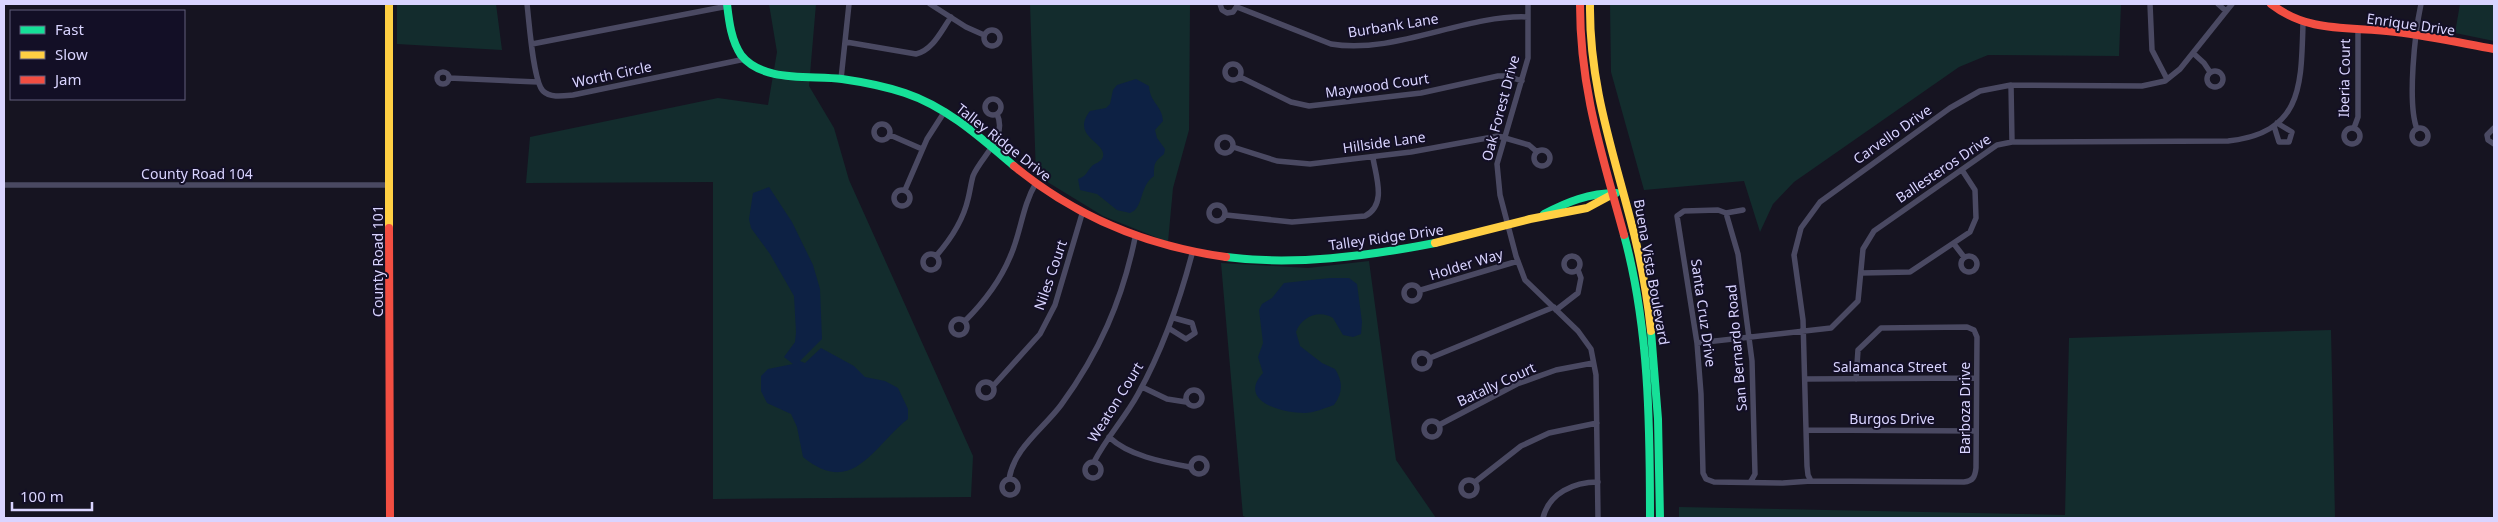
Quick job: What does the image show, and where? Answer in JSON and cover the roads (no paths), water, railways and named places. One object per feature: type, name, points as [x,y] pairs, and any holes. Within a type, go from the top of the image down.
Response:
[{"type":"street","name":"County Road 101","points":[[389,4],[390,518]]},
{"type":"street","points":[[449,78],[538,82],[527,4]]},
{"type":"street","points":[[841,79],[849,4]]},
{"type":"street","points":[[930,4],[984,35]]},
{"type":"street","name":"Burbank Lane","points":[[1220,4],[1222,10],[1227,13],[1233,12],[1237,6],[1332,44],[1346,46],[1420,36],[1512,16],[1528,16]]},
{"type":"street","name":"Oak Forest Drive","points":[[1528,4],[1528,52],[1522,81],[1496,171],[1508,226],[1518,261],[1526,280],[1591,349],[1597,423],[1598,518]]},
{"type":"street","name":"Buena Vista Boulevard","points":[[1580,4],[1580,48],[1586,93],[1634,277],[1648,400],[1650,518]]},
{"type":"street","name":"Buena Vista Boulevard","points":[[1590,4],[1591,43],[1599,105],[1624,191],[1639,254],[1652,330],[1660,436],[1660,518]]},
{"type":"street","points":[[2150,4],[2152,50],[2167,80],[2180,69],[2232,4]]},
{"type":"street","points":[[2218,4],[2226,10]]},
{"type":"street","name":"Enrique Drive","points":[[2270,4],[2288,17],[2303,24],[2321,28],[2358,29],[2415,35],[2494,50]]},
{"type":"street","points":[[2417,129],[2414,115],[2415,35],[2421,4]]},
{"type":"street","points":[[532,44],[727,5],[733,38],[745,59]]},
{"type":"street","points":[[846,42],[916,54],[925,52],[951,17]]},
{"type":"street","name":"Ballesteros Drive","points":[[1697,343],[1831,328],[1851,310],[1859,296],[1864,249],[1874,231],[1997,145],[2012,142],[2228,142],[2253,137],[2275,124],[2289,109],[2299,88],[2302,73],[2303,24]]},
{"type":"street","name":"Iberia Court","points":[[2354,128],[2358,117],[2358,29]]},
{"type":"street","points":[[2192,53],[2204,63],[2210,72]]},
{"type":"street","name":"Talley Ridge Drive","points":[[745,59],[762,69],[780,73],[841,79],[881,86],[912,96],[945,111],[968,126],[1018,171],[1082,214],[1135,238],[1192,254],[1243,260],[1318,259],[1421,246],[1508,226],[1538,217],[1571,212],[1602,204],[1613,194],[1624,191]]},
{"type":"street","name":"Worth Circle","points":[[538,82],[544,92],[573,95],[745,59]]},
{"type":"street","name":"Maywood Court","points":[[1240,76],[1291,102],[1309,106],[1421,93],[1498,76],[1507,76],[1522,81]]},
{"type":"street","name":"Carvello Drive","points":[[1811,480],[1808,475],[1803,331],[1794,255],[1797,237],[1814,209],[1836,188],[1968,97],[1989,88],[2011,85],[2142,86],[2167,80]]},
{"type":"street","points":[[2011,85],[2012,142]]},
{"type":"street","points":[[905,190],[922,149],[945,111]]},
{"type":"street","points":[[936,256],[952,237],[968,201],[973,176],[983,157],[992,147],[999,129],[997,114]]},
{"type":"street","points":[[2494,128],[2487,135],[2488,140],[2494,144]]},
{"type":"street","points":[[890,135],[922,149]]},
{"type":"street","name":"Hillside Lane","points":[[1233,148],[1277,162],[1292,164],[1373,158],[1486,138],[1505,138],[1529,144],[1536,151]]},
{"type":"street","points":[[1226,215],[1292,222],[1365,216],[1372,212],[1379,197],[1373,158]]},
{"type":"street","points":[[1861,273],[1910,272],[1954,244],[1972,229],[1976,218],[1975,190],[1962,170]]},
{"type":"street","points":[[965,321],[987,297],[1010,258],[1027,198],[1036,183]]},
{"type":"street","name":"County Road 104","points":[[4,185],[389,186]]},
{"type":"street","name":"Santa Cruz Drive","points":[[1726,213],[1718,210],[1684,210],[1679,213],[1677,221],[1689,284],[1697,343],[1704,476],[1714,482],[1751,481]]},
{"type":"street","points":[[1726,213],[1743,210]]},
{"type":"street","name":"San Bernardo Road","points":[[1726,213],[1738,254],[1748,337],[1755,428],[1755,474],[1751,481]]},
{"type":"street","name":"Niles Court","points":[[994,385],[1040,334],[1055,305],[1082,214]]},
{"type":"street","points":[[1009,479],[1011,467],[1018,454],[1060,405],[1098,348],[1127,279],[1135,238]]},
{"type":"street","points":[[1954,244],[1964,257]]},
{"type":"street","name":"Weaton Court","points":[[1094,462],[1142,387],[1170,329],[1192,254]]},
{"type":"street","name":"Holder Way","points":[[1421,290],[1518,261]]},
{"type":"street","points":[[1430,358],[1496,329],[1555,309],[1578,292],[1580,278],[1578,270]]},
{"type":"street","points":[[1170,329],[1186,339],[1195,333],[1192,323],[1174,318]]},
{"type":"street","name":"Barboza Drive","points":[[1811,480],[1969,481],[1974,477],[1976,468],[1976,333],[1966,327],[1881,328],[1858,350],[1856,379]]},
{"type":"street","name":"Batally Court","points":[[1439,425],[1517,384],[1556,370],[1593,363]]},
{"type":"street","name":"Salamanca Street","points":[[1805,379],[1976,378]]},
{"type":"street","points":[[1142,387],[1167,399],[1186,402]]},
{"type":"street","points":[[1475,482],[1521,446],[1549,433],[1597,423]]},
{"type":"street","name":"Burgos Drive","points":[[1807,430],[1976,430]]},
{"type":"street","points":[[1109,437],[1115,443],[1165,463],[1190,467]]},
{"type":"street","points":[[1751,481],[1782,483],[1811,480]]},
{"type":"street","points":[[1543,518],[1545,510],[1556,496],[1570,486],[1585,482],[1598,482]]},
{"type":"water","points":[[1136,79],[1149,86],[1151,96],[1161,111],[1163,121],[1155,130],[1157,138],[1165,149],[1164,154],[1155,163],[1154,176],[1146,185],[1138,207],[1130,213],[1117,210],[1097,194],[1080,190],[1078,179],[1083,177],[1092,166],[1102,159],[1103,153],[1101,149],[1084,128],[1085,120],[1090,111],[1106,108],[1110,104],[1113,90],[1117,85]]},
{"type":"water","points":[[769,187],[792,222],[813,265],[820,289],[822,339],[800,361],[805,363],[821,348],[854,366],[865,377],[885,381],[898,388],[908,409],[908,419],[873,454],[861,464],[849,470],[836,472],[820,468],[803,457],[797,427],[791,414],[767,403],[761,391],[761,376],[768,369],[793,364],[784,357],[795,342],[796,332],[794,296],[770,254],[751,228],[749,219],[753,193]]},
{"type":"water","points":[[1349,278],[1357,284],[1362,322],[1361,334],[1353,337],[1343,335],[1333,318],[1322,314],[1306,319],[1296,332],[1300,346],[1322,363],[1335,369],[1341,383],[1337,400],[1334,405],[1304,413],[1285,411],[1266,404],[1255,391],[1256,383],[1263,373],[1258,357],[1263,343],[1259,310],[1262,304],[1272,298],[1284,283]]}]
